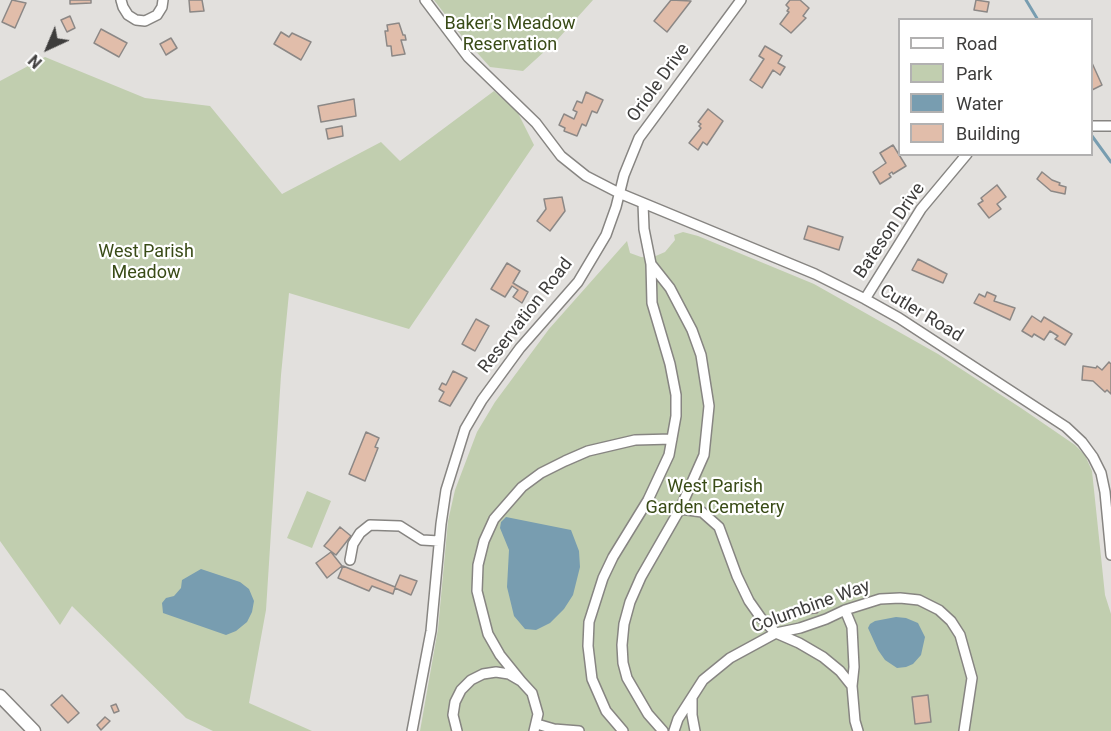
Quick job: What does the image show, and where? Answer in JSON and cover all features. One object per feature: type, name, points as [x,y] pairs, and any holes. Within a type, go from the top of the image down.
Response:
[{"type":"main road","points":[[0,696],[34,731]]},
{"type":"street","points":[[121,0],[124,12],[140,21],[149,20],[157,15],[163,0]]},
{"type":"street","points":[[425,0],[468,57],[536,123],[561,156],[586,176],[619,193]]},
{"type":"street","name":"Oriole Drive","points":[[619,193],[639,138],[741,0]]},
{"type":"street","points":[[1093,126],[1111,126]]},
{"type":"street","name":"Bateson Drive","points":[[865,299],[921,208],[965,156]]},
{"type":"street","name":"Cutler Road","points":[[619,193],[815,274],[865,299],[899,318],[1066,427],[1082,442],[1101,473],[1106,492],[1111,555]]},
{"type":"street","name":"Reservation Road","points":[[412,731],[431,631],[446,490],[465,429],[482,400],[520,348],[578,282],[606,235],[619,193]]},
{"type":"street","points":[[623,731],[606,711],[592,679],[588,646],[590,622],[603,578],[651,493],[669,455],[676,416],[676,395],[670,364],[652,303],[651,264],[644,229],[643,203]]},
{"type":"street","points":[[651,264],[670,288],[692,330],[701,355],[709,406],[704,455],[680,509],[641,577],[630,602],[624,624],[622,645],[627,678],[648,714],[663,731]]},
{"type":"street","points":[[579,731],[535,727],[536,702],[532,693],[500,655],[488,634],[477,591],[478,565],[484,541],[494,519],[522,487],[541,473],[588,451],[635,440],[672,439]]},
{"type":"street","points":[[680,509],[702,512],[718,527],[737,576],[749,601],[761,618],[776,633],[823,657],[840,671],[852,687]]},
{"type":"street","points":[[350,560],[356,539],[370,525],[400,525],[422,540],[439,541]]},
{"type":"street","name":"Columbine Way","points":[[674,731],[678,719],[692,696],[715,668],[776,633],[817,622],[845,610],[880,600],[900,598],[919,600],[939,610],[951,621],[960,635],[972,678],[964,731]]},
{"type":"street","points":[[845,610],[852,627],[854,645],[852,687],[858,731]]},
{"type":"street","points":[[457,731],[453,715],[455,702],[461,690],[471,680],[483,674],[496,672],[509,674],[521,681]]},
{"type":"street","points":[[692,696],[695,731]]},
{"type":"green space","name":"Baker's Meadow Reservation","points":[[434,0],[593,0],[557,40],[523,71],[490,67]]},
{"type":"green space","name":"West Parish Meadow","points":[[45,57],[145,98],[210,106],[282,194],[381,142],[400,161],[494,91],[517,111],[534,145],[409,329],[289,293],[281,375],[266,610],[249,703],[312,731],[213,731],[186,718],[72,606],[60,625],[0,541],[0,81]]},
{"type":"green space","name":"West Parish Garden Cemetery","points":[[683,232],[698,236],[814,284],[938,354],[1075,445],[1085,455],[1092,471],[1105,595],[1111,614],[1111,731],[420,731],[438,629],[448,521],[455,490],[477,432],[495,402],[549,329],[627,241],[630,253],[651,258],[665,252],[675,240],[674,235]]},
{"type":"green space","points":[[307,491],[331,501],[312,548],[287,538]]},
{"type":"water","points":[[506,517],[571,530],[579,551],[580,567],[573,595],[564,609],[550,623],[536,630],[525,629],[514,616],[507,587],[509,550],[500,528],[501,522]]},
{"type":"water","points":[[201,569],[240,582],[249,589],[254,601],[252,612],[247,622],[236,631],[226,635],[163,613],[162,603],[166,598],[174,596],[181,588],[182,580]]},
{"type":"water","points":[[896,617],[918,623],[925,637],[921,655],[913,664],[897,668],[885,660],[868,628],[875,621]]},
{"type":"building","points":[[12,0],[26,3],[15,28],[2,22]]},
{"type":"building","points":[[70,0],[91,0],[91,3],[70,4]]},
{"type":"building","points":[[189,0],[202,0],[204,11],[190,12]]},
{"type":"building","points":[[671,0],[691,1],[667,32],[654,21]]},
{"type":"building","points":[[790,0],[800,0],[809,8],[803,16],[806,18],[791,33],[780,24],[789,12],[786,5]]},
{"type":"building","points":[[976,0],[989,2],[987,12],[974,10]]},
{"type":"building","points":[[70,16],[75,28],[67,32],[61,20]]},
{"type":"building","points":[[399,23],[406,40],[401,40],[405,54],[392,56],[391,46],[387,46],[385,31],[388,31],[387,25]]},
{"type":"building","points":[[101,29],[127,43],[119,57],[94,43]]},
{"type":"building","points":[[281,32],[289,37],[292,33],[311,42],[301,60],[274,44]]},
{"type":"building","points":[[171,38],[177,48],[166,55],[160,44]]},
{"type":"building","points":[[765,46],[782,56],[778,63],[785,67],[780,75],[773,70],[762,88],[750,80],[764,59],[759,56]]},
{"type":"building","points":[[1093,65],[1102,85],[1093,90]]},
{"type":"building","points":[[586,92],[603,100],[597,113],[592,111],[586,126],[582,124],[577,136],[564,131],[565,128],[559,125],[564,114],[574,119],[577,112],[573,110],[577,101],[582,103]]},
{"type":"building","points":[[354,99],[356,116],[321,122],[318,106]]},
{"type":"building","points":[[708,109],[723,121],[707,145],[703,142],[698,150],[689,143],[701,128],[698,122]]},
{"type":"building","points":[[342,126],[343,136],[328,139],[326,129]]},
{"type":"building","points":[[893,145],[906,166],[889,174],[891,177],[880,184],[873,172],[886,163],[880,153]]},
{"type":"building","points":[[1042,172],[1060,183],[1059,185],[1066,187],[1065,194],[1051,191],[1037,179]]},
{"type":"building","points":[[997,185],[1006,197],[997,204],[1001,209],[989,218],[978,204],[983,201],[981,198]]},
{"type":"building","points":[[562,197],[565,211],[550,231],[537,221],[546,209],[544,199]]},
{"type":"building","points":[[808,226],[843,237],[839,250],[804,239]]},
{"type":"building","points":[[918,259],[947,274],[943,283],[912,270]]},
{"type":"building","points":[[507,263],[520,271],[513,283],[528,292],[522,303],[513,297],[518,290],[512,286],[505,297],[491,289]]},
{"type":"building","points":[[987,292],[996,296],[994,301],[1015,308],[1010,320],[974,303],[979,294],[985,297]]},
{"type":"building","points":[[1032,316],[1041,322],[1044,317],[1072,334],[1065,345],[1055,339],[1058,336],[1050,331],[1044,340],[1022,331]]},
{"type":"building","points":[[476,319],[489,326],[475,351],[462,344]]},
{"type":"building","points":[[1109,362],[1111,364],[1111,394],[1107,390],[1105,392],[1093,381],[1082,380],[1083,366],[1096,368],[1097,366],[1102,370]]},
{"type":"building","points":[[453,371],[467,378],[450,406],[439,401],[444,392],[439,389],[442,383],[446,385]]},
{"type":"building","points":[[366,432],[379,438],[375,447],[378,448],[365,481],[349,474]]},
{"type":"building","points":[[340,527],[351,536],[336,555],[324,546]]},
{"type":"building","points":[[331,552],[342,566],[327,578],[316,563]]},
{"type":"building","points":[[343,566],[395,587],[400,575],[417,581],[411,595],[395,588],[393,594],[372,586],[369,591],[338,578]]},
{"type":"building","points":[[818,602],[820,610],[817,613],[807,614],[804,606]]},
{"type":"building","points":[[62,695],[79,713],[68,723],[51,705]]},
{"type":"building","points":[[928,695],[931,722],[915,724],[912,697]]},
{"type":"building","points":[[116,704],[119,711],[114,713],[111,706]]},
{"type":"building","points":[[105,717],[110,721],[101,730],[97,725]]},
{"type":"waterway","points":[[1026,0],[1037,18]]},
{"type":"waterway","points":[[1093,137],[1111,162]]}]
